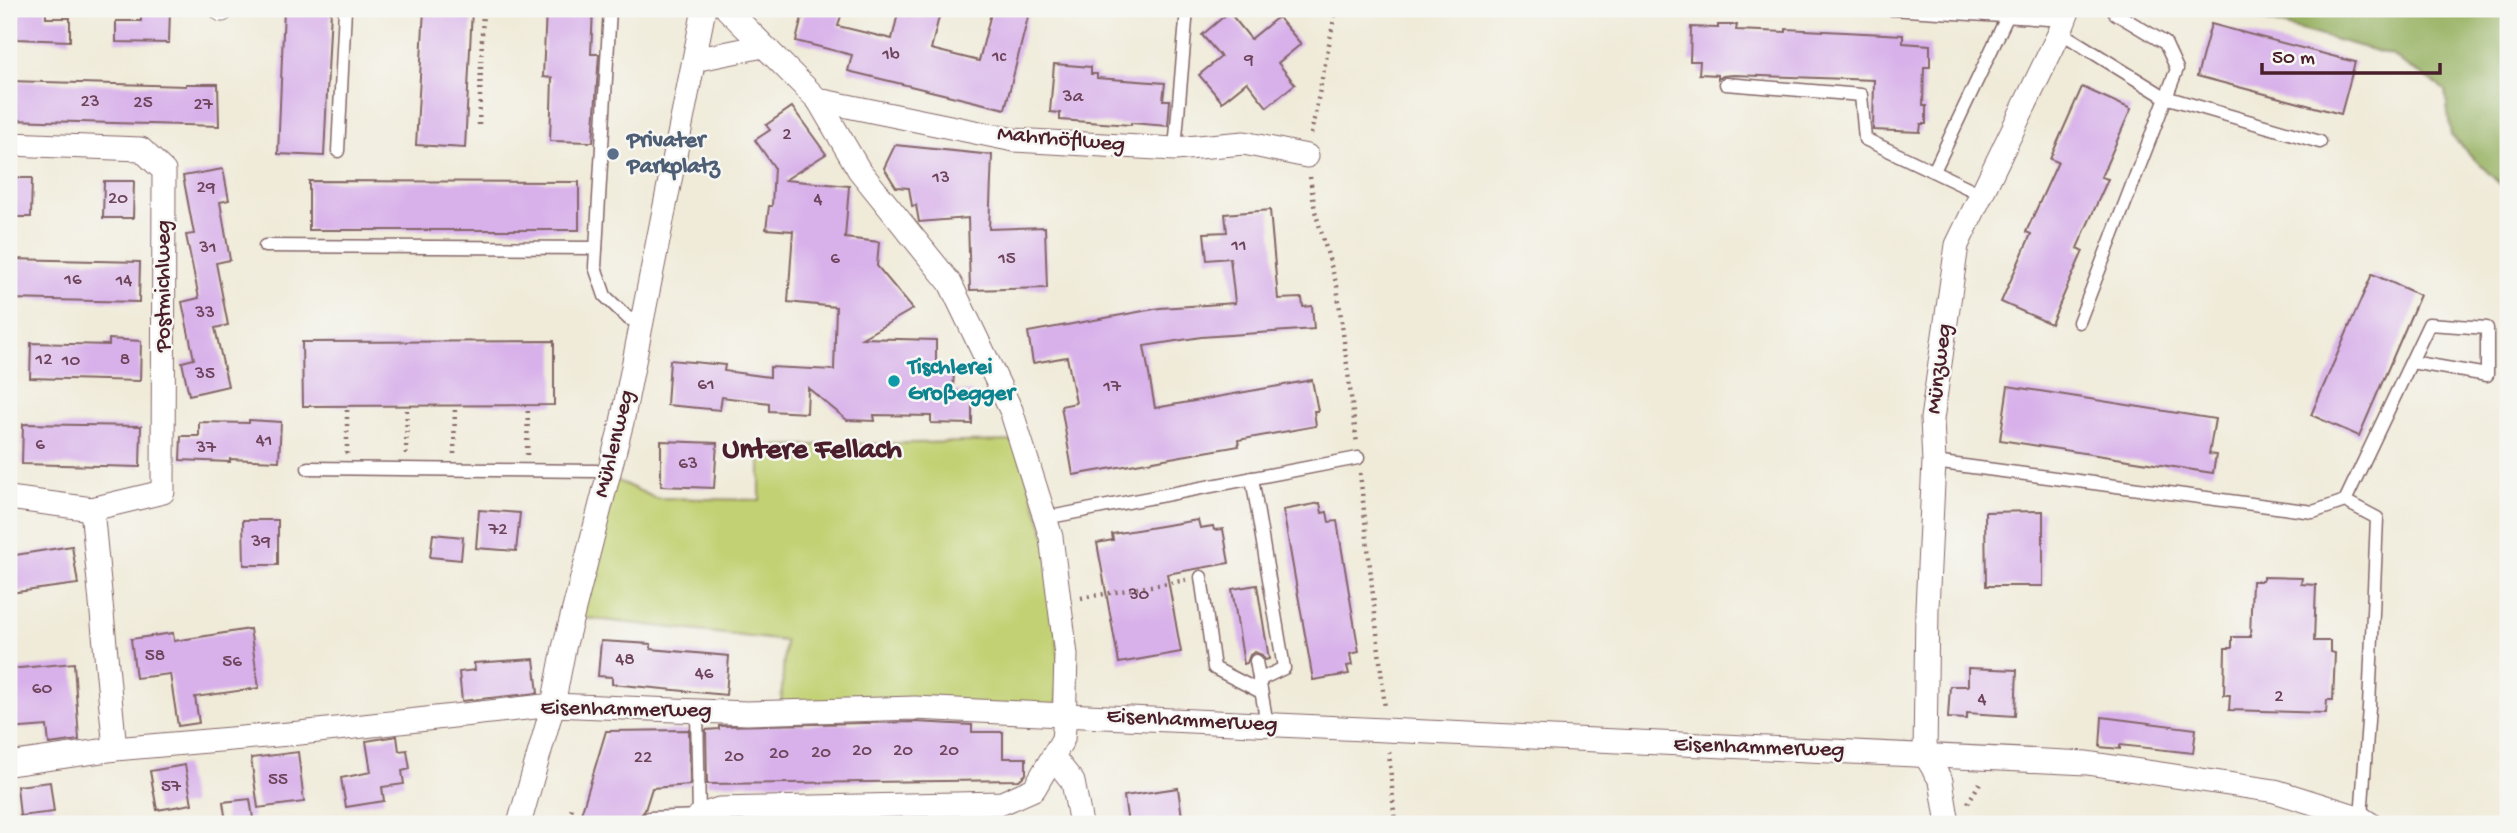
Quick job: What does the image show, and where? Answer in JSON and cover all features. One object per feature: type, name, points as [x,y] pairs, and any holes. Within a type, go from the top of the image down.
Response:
[{"type":"street","name":"Mühlenweg","points":[[519,824],[553,705],[564,648],[622,422],[705,9]]},
{"type":"street","points":[[699,820],[719,808],[1002,803],[1034,789],[1063,739],[1064,715],[1066,655],[1051,537],[1011,410],[950,284],[859,170],[818,100],[727,9]]},
{"type":"street","name":"Münzweg","points":[[1925,755],[1927,608],[1934,463],[1932,419],[1956,245],[2065,21]]},
{"type":"street","points":[[694,60],[763,46]]},
{"type":"street","name":"Mahrhöflweg","points":[[818,100],[1014,139],[1175,149],[1244,143],[1307,156]]},
{"type":"street","name":"Postmichlweg","points":[[9,144],[141,149],[164,171],[163,492],[92,509],[9,498]]},
{"type":"street","points":[[92,509],[115,749]]},
{"type":"street","name":"Eisenhammerweg","points":[[9,764],[115,749],[300,733],[553,705],[747,713],[915,708],[2087,763],[2275,791],[2366,821]]},
{"type":"street","points":[[1925,755],[1941,781],[1955,819]]},
{"type":"street","points":[[1054,758],[1073,782],[1082,824]]},
{"type":"lane","points":[[338,151],[345,9]]},
{"type":"lane","points":[[610,9],[595,267],[605,296],[629,319],[644,318]]},
{"type":"lane","points":[[1175,149],[1187,9]]},
{"type":"lane","points":[[1891,9],[2065,21],[2165,97],[2320,142]]},
{"type":"lane","points":[[2078,322],[2178,69],[2165,43],[2115,13]]},
{"type":"lane","points":[[1934,171],[2007,17]]},
{"type":"lane","points":[[1726,84],[1861,95],[1866,139],[1982,194]]},
{"type":"lane","points":[[265,246],[596,248]]},
{"type":"lane","points":[[1934,463],[2313,512],[2345,500],[2429,324],[2487,328],[2487,375],[2411,362]]},
{"type":"lane","points":[[1045,518],[1359,458]]},
{"type":"lane","points":[[308,468],[596,471],[607,474]]},
{"type":"lane","points":[[1252,478],[1284,668],[1260,686]]},
{"type":"lane","points":[[2345,500],[2377,518],[2366,821]]},
{"type":"lane","points":[[1201,577],[1214,668],[1260,686]]},
{"type":"lane","points":[[1256,661],[1267,724]]},
{"type":"lane","points":[[649,818],[699,820],[697,712]]},
{"type":"path","points":[[479,125],[484,9]]},
{"type":"path","points":[[1307,156],[1336,9]]},
{"type":"path","points":[[406,469],[407,406]]},
{"type":"path","points":[[454,469],[455,406]]},
{"type":"path","points":[[527,470],[528,406]]},
{"type":"path","points":[[347,407],[347,468]]},
{"type":"path","points":[[1059,602],[1201,577]]},
{"type":"path","points":[[1388,731],[1395,824]]},
{"type":"path","points":[[1955,819],[1994,759]]},
{"type":"path","points":[[568,824],[572,807]]},
{"type":"green space","points":[[2224,9],[2508,9],[2508,192],[2451,136],[2445,90],[2391,55]]},
{"type":"green space","points":[[1016,441],[1046,538],[1059,655],[1057,708],[781,705],[785,641],[576,617],[605,475],[655,498],[760,500],[760,446]]},
{"type":"building","points":[[17,9],[46,9],[46,18],[70,18],[70,41],[16,39]]},
{"type":"building","points":[[141,9],[170,9],[169,43],[116,42],[116,21],[141,21]]},
{"type":"building","points":[[284,9],[331,9],[324,156],[278,154]]},
{"type":"building","points":[[424,9],[472,9],[465,148],[416,145]]},
{"type":"building","points":[[546,9],[593,9],[591,54],[599,54],[593,142],[550,141],[552,78],[543,77]]},
{"type":"building","points":[[804,9],[843,9],[838,26],[892,39],[899,9],[941,9],[931,49],[979,61],[992,9],[1030,9],[1005,109],[848,71],[852,55],[796,41]]},
{"type":"building","points":[[1229,12],[1251,39],[1278,17],[1301,44],[1278,63],[1295,84],[1267,107],[1247,82],[1222,102],[1199,75],[1221,57],[1202,35]]},
{"type":"building","points":[[2211,24],[2355,62],[2341,114],[2197,76]]},
{"type":"building","points":[[1718,25],[1737,25],[1736,30],[1786,32],[1786,29],[1903,35],[1903,43],[1930,45],[1930,67],[1924,67],[1923,106],[1926,106],[1926,124],[1921,124],[1920,132],[1873,130],[1874,80],[1734,75],[1718,79],[1718,75],[1699,74],[1700,61],[1690,61],[1691,27],[1718,28]]},
{"type":"building","points":[[1054,64],[1091,67],[1091,74],[1097,74],[1097,78],[1165,83],[1163,100],[1170,100],[1168,126],[1060,120],[1060,113],[1050,112]]},
{"type":"building","points":[[9,81],[186,86],[218,84],[219,126],[9,120]]},
{"type":"building","points":[[2082,87],[2131,109],[2101,177],[2108,179],[2077,248],[2083,251],[2051,324],[2001,302],[2031,234],[2026,232],[2058,162],[2050,159]]},
{"type":"building","points":[[792,107],[826,154],[785,180],[849,186],[845,238],[879,242],[877,266],[913,309],[862,338],[936,340],[936,371],[954,371],[953,391],[972,392],[972,424],[931,423],[931,416],[874,415],[875,421],[847,420],[808,388],[807,413],[769,411],[769,403],[722,397],[720,410],[667,405],[670,360],[725,365],[724,371],[770,377],[770,367],[834,370],[836,307],[788,302],[793,231],[766,229],[769,206],[772,206],[774,167],[755,140],[770,130],[766,125]]},
{"type":"building","points":[[895,145],[992,155],[989,229],[1045,227],[1047,288],[970,290],[968,218],[919,222],[916,205],[912,206],[909,188],[896,187],[884,168]]},
{"type":"building","points":[[223,169],[229,200],[220,202],[230,260],[216,263],[228,325],[215,328],[228,386],[189,395],[182,362],[194,359],[182,302],[199,298],[186,235],[194,234],[183,176]]},
{"type":"building","points":[[9,178],[32,178],[31,217],[9,217]]},
{"type":"building","points":[[104,181],[134,181],[133,218],[103,218]]},
{"type":"building","points":[[309,181],[579,182],[579,230],[309,230]]},
{"type":"building","points":[[1270,210],[1278,299],[1302,298],[1303,307],[1312,306],[1314,329],[1201,337],[1144,346],[1155,408],[1312,380],[1318,411],[1314,411],[1316,426],[1238,440],[1239,446],[1073,475],[1061,406],[1076,403],[1067,357],[1033,363],[1028,332],[1160,308],[1235,303],[1230,258],[1207,260],[1204,233],[1227,232],[1225,214]]},
{"type":"building","points":[[10,259],[140,262],[139,302],[9,299]]},
{"type":"building","points":[[2372,274],[2420,295],[2359,436],[2311,415]]},
{"type":"building","points":[[109,339],[141,341],[140,381],[30,378],[31,343],[109,345]]},
{"type":"building","points":[[554,341],[554,405],[303,406],[302,342]]},
{"type":"building","points":[[2008,386],[2215,419],[2209,454],[2216,455],[2213,473],[2000,440]]},
{"type":"building","points":[[249,420],[281,422],[279,461],[180,460],[181,436],[199,436],[199,422],[249,423]]},
{"type":"building","points":[[23,424],[141,426],[140,467],[22,464]]},
{"type":"building","points":[[661,441],[717,443],[714,488],[661,486]]},
{"type":"building","points":[[1320,503],[1322,513],[1327,512],[1329,522],[1337,521],[1359,652],[1350,654],[1352,665],[1347,666],[1349,674],[1313,680],[1283,510]]},
{"type":"building","points":[[479,510],[520,513],[516,551],[476,548]]},
{"type":"building","points":[[2043,511],[2043,586],[1986,586],[1985,512]]},
{"type":"building","points":[[243,520],[278,520],[278,565],[244,565]]},
{"type":"building","points":[[1198,520],[1200,528],[1213,526],[1214,530],[1223,529],[1229,563],[1167,574],[1181,652],[1119,663],[1097,543],[1113,540],[1112,534]]},
{"type":"building","points":[[433,534],[463,537],[461,560],[430,557]]},
{"type":"building","points":[[72,546],[78,584],[9,593],[9,556]]},
{"type":"building","points":[[2263,577],[2302,578],[2301,584],[2316,585],[2314,641],[2330,641],[2330,652],[2335,653],[2333,700],[2327,700],[2326,713],[2229,710],[2230,695],[2224,695],[2225,648],[2232,648],[2232,637],[2250,637],[2252,581],[2263,581]]},
{"type":"building","points":[[1257,585],[1269,659],[1265,660],[1255,652],[1244,664],[1232,589]]},
{"type":"building","points":[[250,629],[259,688],[195,697],[199,723],[178,726],[170,674],[136,678],[131,639],[173,633],[174,641]]},
{"type":"building","points":[[601,641],[651,644],[651,649],[729,656],[726,695],[612,684],[612,677],[598,676]]},
{"type":"building","points":[[534,659],[538,693],[462,701],[459,672],[475,670],[474,663]]},
{"type":"building","points":[[74,663],[79,740],[49,744],[47,726],[9,729],[9,669]]},
{"type":"building","points":[[1968,668],[2017,670],[2015,716],[1967,713],[1967,719],[1948,718],[1950,686],[1968,686]]},
{"type":"building","points":[[2102,717],[2196,729],[2193,753],[2120,745],[2120,749],[2100,747]]},
{"type":"building","points":[[915,722],[972,725],[972,732],[1003,732],[1003,758],[1026,758],[1026,774],[1019,780],[707,784],[706,730],[719,729],[719,726]]},
{"type":"building","points":[[689,730],[690,785],[652,788],[640,824],[578,824],[606,731]]},
{"type":"building","points":[[397,736],[399,751],[407,750],[410,769],[402,771],[404,784],[382,787],[384,801],[346,807],[341,778],[371,772],[366,741]]},
{"type":"building","points":[[298,752],[304,802],[258,808],[251,758]]},
{"type":"building","points":[[185,765],[192,804],[157,810],[150,771]]},
{"type":"building","points":[[50,782],[54,812],[20,816],[17,786]]},
{"type":"building","points":[[1178,788],[1183,824],[1128,824],[1124,796]]},
{"type":"building","points":[[250,799],[253,818],[226,822],[223,802]]},
{"type":"place","name":"Privater Parkplatz","points":[[613,154]]},
{"type":"place","name":"Tischlerei Großegger","points":[[894,381]]},
{"type":"district","name":"Untere Fellach","points":[[812,451]]}]
